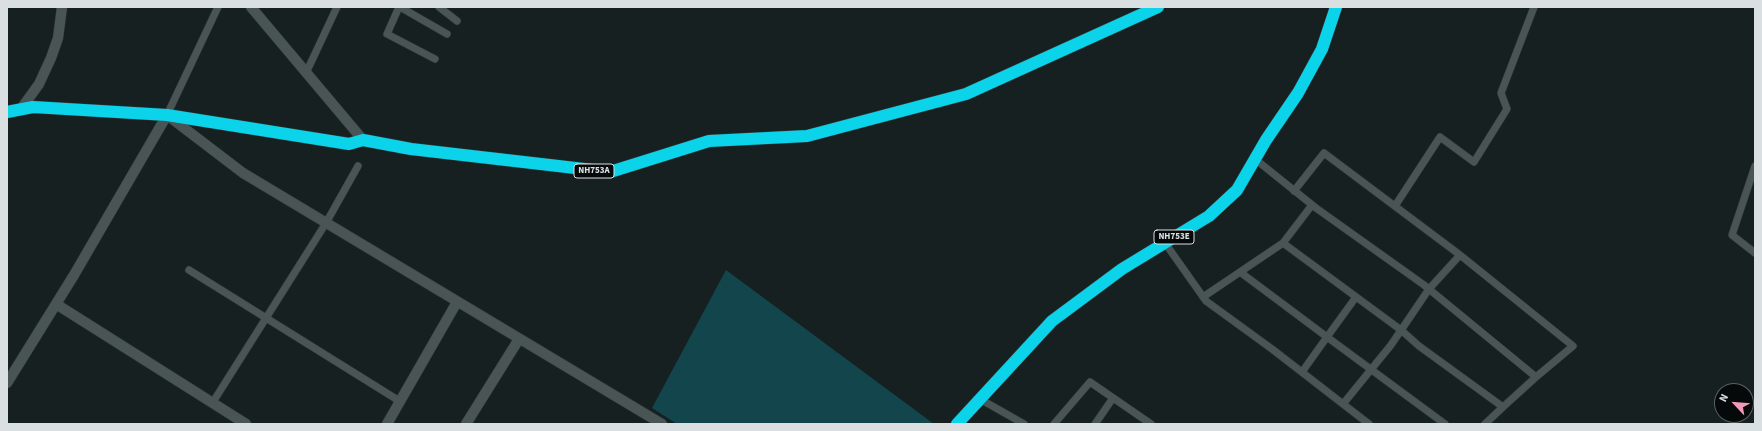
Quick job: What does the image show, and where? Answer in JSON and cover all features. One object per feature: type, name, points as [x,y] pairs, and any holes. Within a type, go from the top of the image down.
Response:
[{"type":"highway","name":"NH753A","points":[[7,112],[32,107],[166,115],[349,144],[363,140],[410,149],[610,172],[710,141],[807,136],[966,94],[1158,7]]},
{"type":"highway","name":"NH753E","points":[[958,424],[1052,321],[1122,269],[1209,216],[1237,190],[1255,159],[1298,93],[1322,49],[1336,7]]},
{"type":"main road","points":[[21,109],[39,84],[51,58],[58,38],[62,7]]},
{"type":"main road","points":[[251,7],[363,140]]},
{"type":"main road","points":[[7,383],[56,304],[166,115],[243,173],[662,424]]},
{"type":"main road","points":[[387,424],[457,302]]},
{"type":"main road","points":[[56,304],[246,424]]},
{"type":"main road","points":[[466,424],[519,339]]},
{"type":"street","points":[[166,115],[218,7]]},
{"type":"street","points":[[306,73],[337,7]]},
{"type":"street","points":[[435,59],[387,34],[400,7],[448,34]]},
{"type":"street","points":[[439,7],[457,20]]},
{"type":"street","points":[[1395,206],[1440,137],[1474,162],[1507,109],[1502,93],[1534,7]]},
{"type":"street","points":[[1294,191],[1324,153],[1460,255],[1573,346],[1536,377],[1485,424]]},
{"type":"street","points":[[1255,159],[1312,205],[1429,289],[1536,377]]},
{"type":"street","points":[[213,402],[326,223],[358,166]]},
{"type":"street","points":[[1755,166],[1732,235],[1755,253]]},
{"type":"street","points":[[1203,297],[1283,243],[1312,205]]},
{"type":"street","points":[[1165,243],[1206,301],[1369,424]]},
{"type":"street","points":[[1283,243],[1401,330],[1419,346],[1503,407]]},
{"type":"street","points":[[1344,404],[1401,330],[1429,289],[1460,255]]},
{"type":"street","points":[[189,270],[401,402]]},
{"type":"street","points":[[1240,272],[1445,424]]},
{"type":"street","points":[[1302,372],[1356,297]]},
{"type":"street","points":[[1054,424],[1090,382],[1151,424]]},
{"type":"street","points":[[1095,424],[1113,398]]},
{"type":"street","points":[[980,399],[1024,424]]},
{"type":"shaded area","points":[[726,270],[934,424],[677,424],[652,408]]}]
